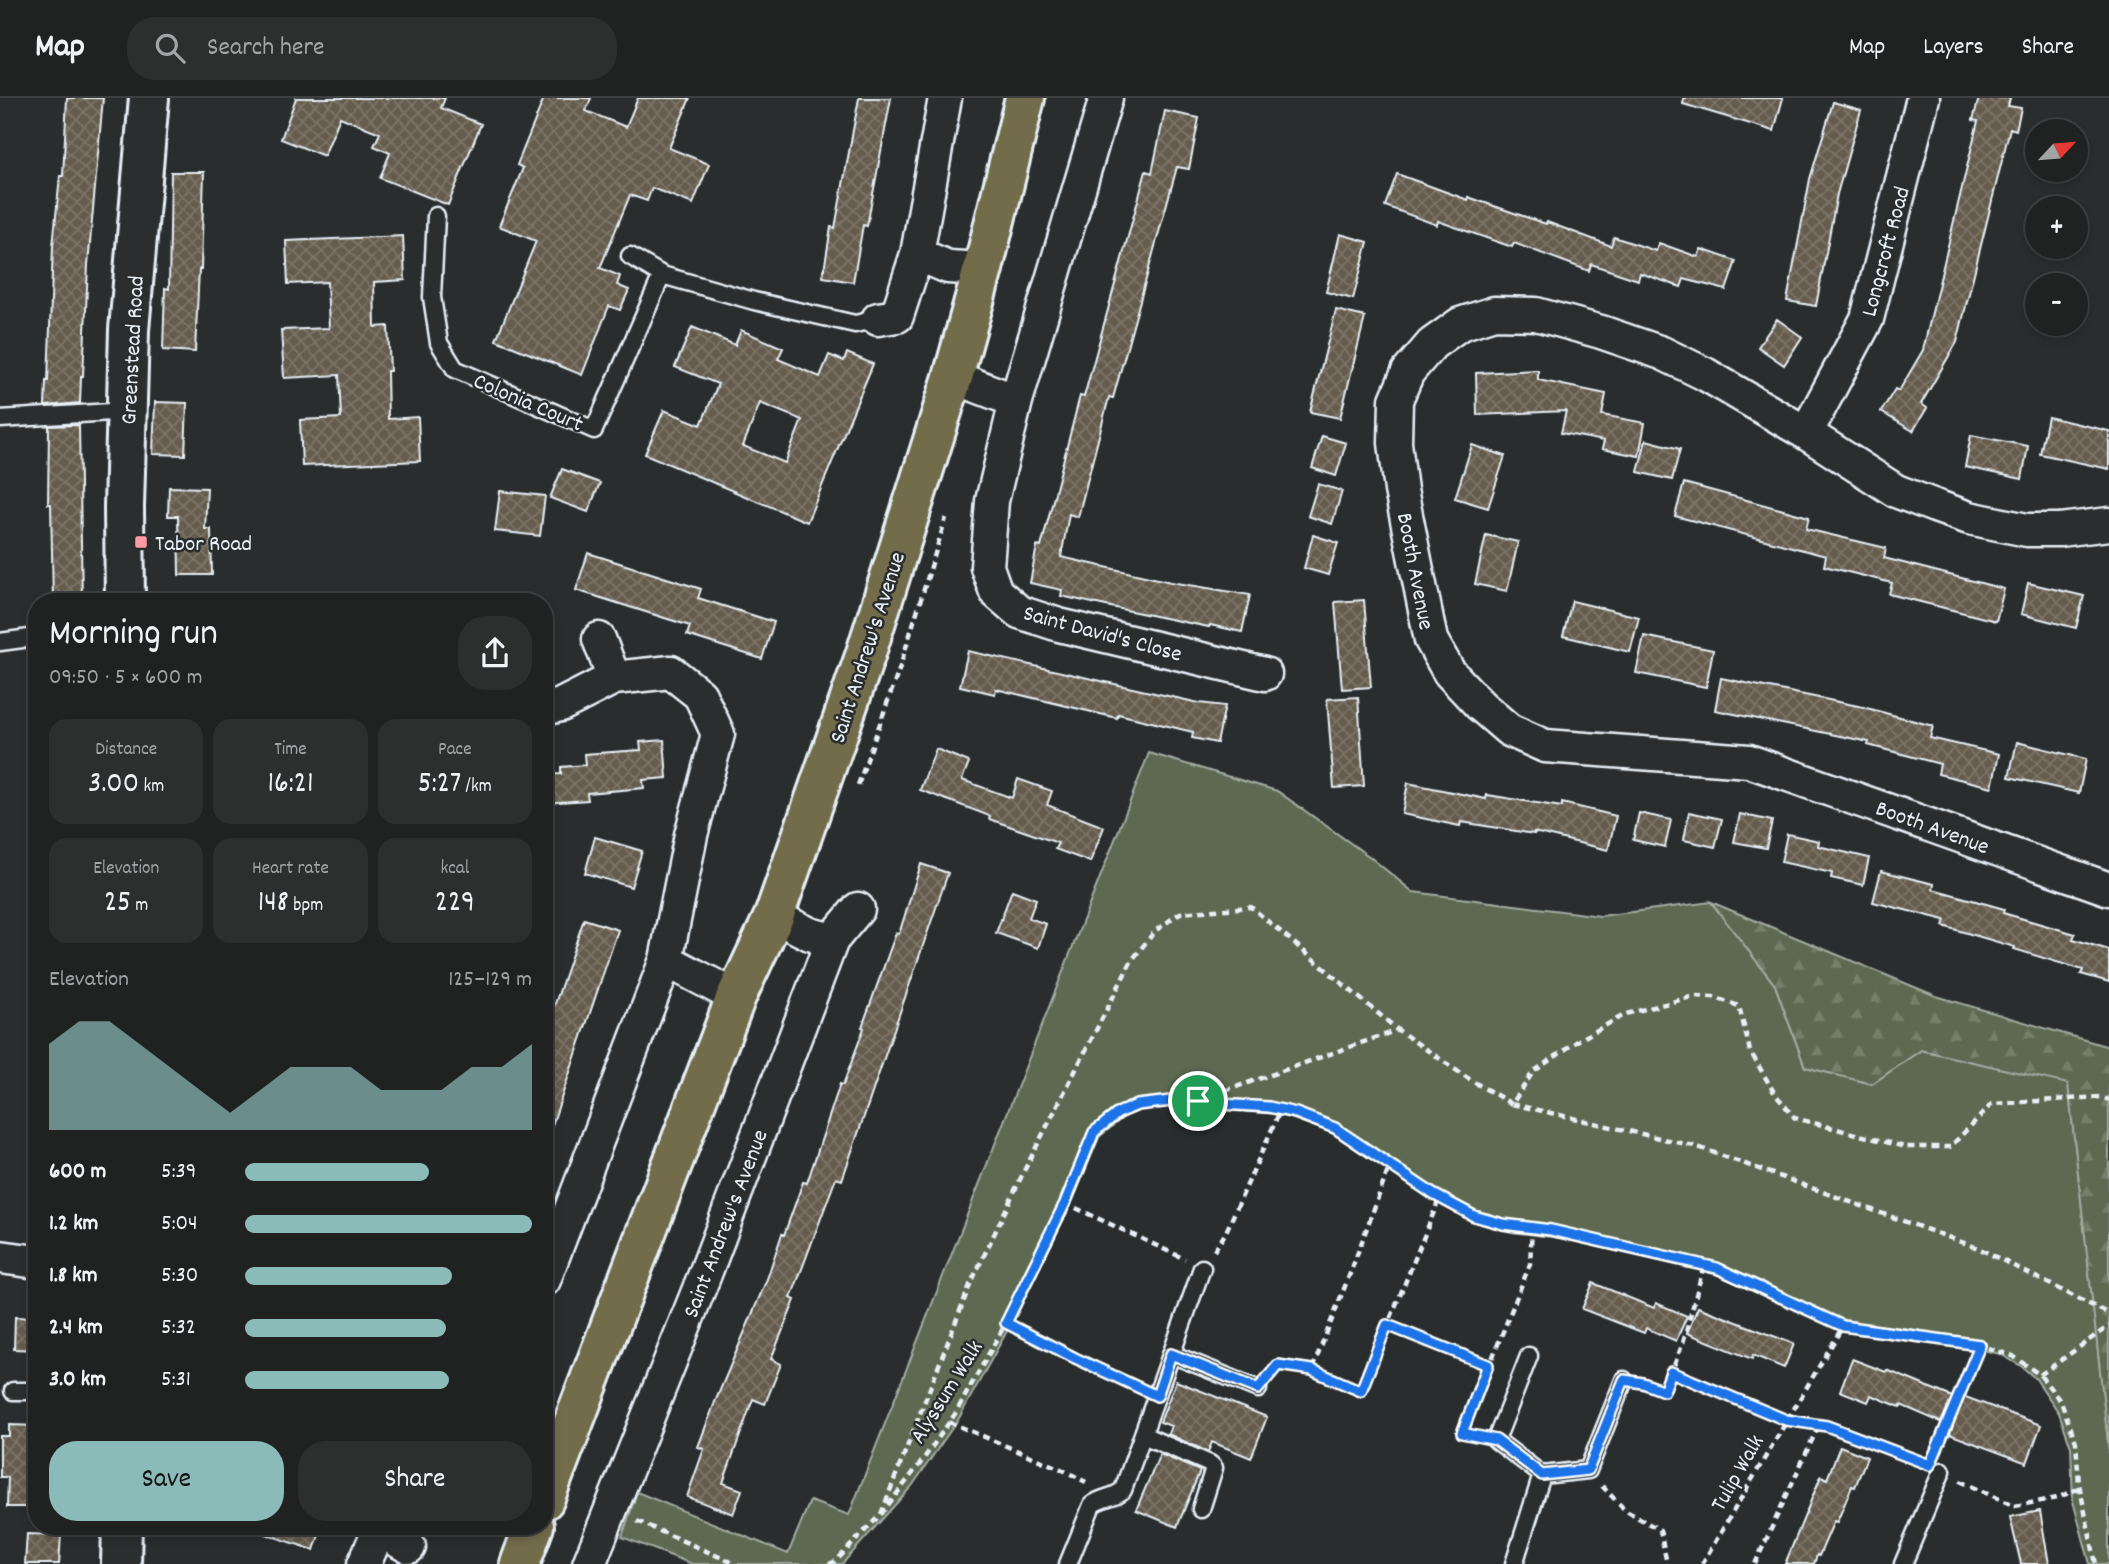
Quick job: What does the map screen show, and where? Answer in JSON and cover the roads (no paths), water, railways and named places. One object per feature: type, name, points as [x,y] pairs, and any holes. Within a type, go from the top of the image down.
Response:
[{"type":"main road","name":"Saint Andrew's Avenue","points":[[553,1476],[736,997],[774,916],[864,656],[953,377],[1025,98]]},
{"type":"main road","points":[[520,1564],[531,1535]]},
{"type":"street","name":"Greenstead Road","points":[[125,593],[129,330],[149,98]]},
{"type":"street","points":[[878,320],[897,316],[918,254],[945,98]]},
{"type":"street","points":[[953,377],[1016,401],[1106,98]]},
{"type":"street","name":"Longcroft Road","points":[[1806,433],[1867,319],[1923,98]]},
{"type":"street","points":[[918,254],[948,267],[983,269]]},
{"type":"street","name":"Booth Avenue","points":[[2109,524],[2060,530],[2027,530],[1969,519],[1896,491],[1806,433],[1673,358],[1601,332],[1536,314],[1494,313],[1460,324],[1432,344],[1408,372],[1396,400],[1395,443],[1431,640],[1449,672],[1480,705],[1509,730],[1545,746],[1749,761],[2109,889]]},
{"type":"street","name":"Saint David's Close","points":[[1016,401],[992,501],[987,566],[996,592],[1019,612],[1059,625],[1265,674]]},
{"type":"street","points":[[599,639],[614,678]]},
{"type":"street","points":[[553,707],[614,678],[671,672],[701,695],[718,734],[691,835],[666,960],[553,1256]]},
{"type":"street","name":"Saint Andrew's Avenue","points":[[589,1564],[705,1274],[832,940],[858,909]]},
{"type":"street","points":[[774,916],[810,934],[832,940]]},
{"type":"street","points":[[666,960],[736,997]]},
{"type":"street","points":[[0,1257],[28,1261]]},
{"type":"street","points":[[121,1564],[122,1535]]},
{"type":"street","points":[[364,1564],[378,1535]]},
{"type":"street","points":[[390,1535],[409,1547]]},
{"type":"lane","name":"Colonia Court","points":[[436,216],[432,298],[439,344],[455,369],[594,430],[662,275]]},
{"type":"lane","points":[[630,256],[662,275],[754,301],[855,324],[878,320]]},
{"type":"lane","points":[[0,419],[127,411]]},
{"type":"lane","points":[[0,642],[28,638]]},
{"type":"lane","points":[[1068,1564],[1091,1505],[1124,1490],[1202,1268]]},
{"type":"lane","points":[[1171,1354],[1258,1389]]},
{"type":"lane","points":[[1529,1356],[1496,1440],[1542,1475],[1588,1470],[1624,1380]]},
{"type":"lane","points":[[13,1391],[28,1391]]},
{"type":"lane","points":[[1143,1435],[1214,1468],[1201,1509]]},
{"type":"lane","points":[[1903,1564],[1936,1468]]},
{"type":"lane","points":[[1514,1564],[1542,1475]]},
{"type":"place","name":"Tabor Road","points":[[141,542]]}]
